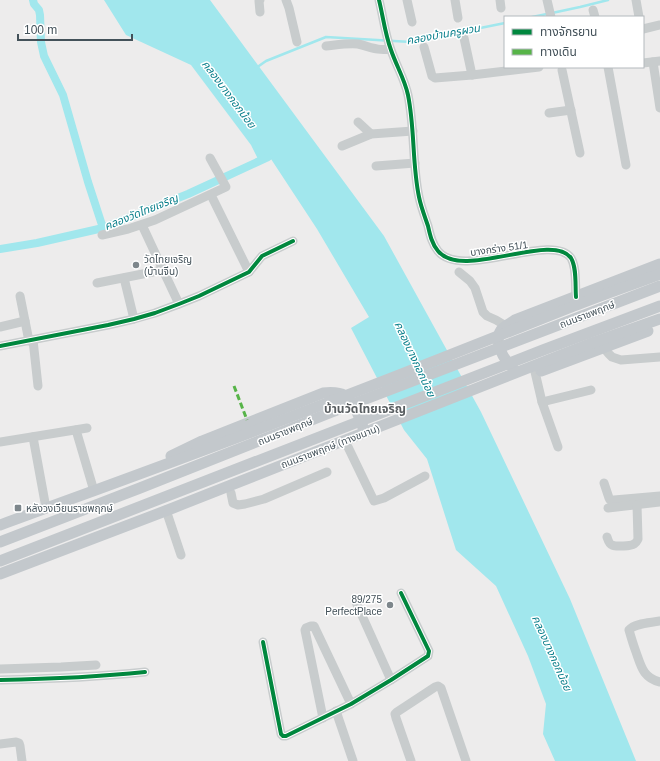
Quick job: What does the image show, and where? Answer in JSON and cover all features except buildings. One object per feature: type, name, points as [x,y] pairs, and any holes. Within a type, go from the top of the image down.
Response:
[{"type":"main road","points":[[0,525],[294,416],[576,301],[660,264]]},
{"type":"main road","points":[[660,274],[515,320],[501,330],[499,345],[506,362],[512,368],[528,374],[560,364],[660,326]]},
{"type":"main road","name":"ถนนราชพฤกษ์","points":[[0,542],[660,286]]},
{"type":"main road","name":"ถนนราชพฤกษ์","points":[[0,561],[660,306]]},
{"type":"main road","name":"ถนนราชพฤกษ์ (ทางขนาน)","points":[[0,574],[170,509],[589,344],[660,319]]},
{"type":"main road","points":[[137,474],[202,441],[323,393],[335,392],[345,395],[351,402],[363,426],[362,433],[359,438],[348,447],[231,493],[200,503],[170,509]]},
{"type":"street","points":[[260,0],[260,12]]},
{"type":"street","points":[[286,0],[297,42]]},
{"type":"street","points":[[326,46],[358,44],[382,50],[388,42],[379,0]]},
{"type":"street","points":[[407,0],[412,22]]},
{"type":"street","points":[[455,0],[458,18]]},
{"type":"street","points":[[636,0],[639,16]]},
{"type":"street","points":[[644,29],[660,25]]},
{"type":"street","points":[[464,38],[472,75]]},
{"type":"street","name":"บางกร่าง 51/1","points":[[388,42],[408,94],[419,198],[433,243],[438,252],[446,258],[457,261],[473,261],[537,250],[559,251],[567,254],[574,266],[576,301]]},
{"type":"street","points":[[424,47],[432,76],[435,78],[472,75],[515,68]]},
{"type":"street","points":[[644,63],[656,62],[660,108]]},
{"type":"street","points":[[562,68],[580,153]]},
{"type":"street","points":[[608,68],[626,165]]},
{"type":"street","points":[[550,113],[571,110]]},
{"type":"street","points":[[358,122],[370,134]]},
{"type":"street","points":[[342,146],[370,134],[413,131]]},
{"type":"street","points":[[102,235],[142,225],[155,220],[226,187],[210,158]]},
{"type":"street","points":[[376,166],[415,163]]},
{"type":"street","points":[[211,195],[249,272]]},
{"type":"street","points":[[142,225],[179,304]]},
{"type":"street","points":[[0,346],[134,319],[179,304],[249,272],[262,256],[293,242]]},
{"type":"street","points":[[97,284],[163,270]]},
{"type":"street","points":[[459,272],[475,288],[483,312],[487,316],[506,326]]},
{"type":"street","points":[[124,278],[134,319]]},
{"type":"street","points":[[20,296],[25,321],[31,340],[38,386]]},
{"type":"street","points":[[0,327],[25,321]]},
{"type":"street","points":[[604,348],[612,357],[621,360],[660,357]]},
{"type":"street","points":[[535,372],[542,402],[558,447]]},
{"type":"street","points":[[542,402],[591,390]]},
{"type":"street","points":[[0,442],[87,428]]},
{"type":"street","points":[[76,430],[94,491]]},
{"type":"street","points":[[33,437],[46,508]]},
{"type":"street","points":[[348,447],[374,501],[384,498],[425,476]]},
{"type":"street","points":[[231,493],[232,503],[238,505],[245,504],[264,499],[327,472]]},
{"type":"street","points":[[604,483],[610,500],[660,496]]},
{"type":"street","points":[[608,508],[660,502]]},
{"type":"street","points":[[607,537],[612,546],[634,544],[636,542],[638,538],[636,505]]},
{"type":"street","points":[[170,509],[181,555]]},
{"type":"street","points":[[263,642],[281,734],[286,736],[323,718],[336,714],[428,656],[429,651],[402,593]]},
{"type":"street","points":[[355,600],[391,680]]},
{"type":"street","points":[[660,621],[638,625],[629,630],[642,669],[652,679],[660,682]]},
{"type":"street","points":[[323,718],[305,630],[306,628],[314,626],[351,704]]},
{"type":"street","points":[[0,669],[96,665]]},
{"type":"street","points":[[0,680],[145,672]]},
{"type":"street","points":[[411,761],[395,714],[438,686],[441,688],[466,761]]},
{"type":"street","points":[[336,714],[353,761]]},
{"type":"street","points":[[0,744],[18,743],[20,746],[22,761]]},
{"type":"water","name":"คลองบางกอกน้อย","points":[[104,0],[210,0],[384,236],[481,412],[570,599],[636,761],[555,761],[543,734],[546,704],[528,656],[496,586],[456,550],[427,459],[404,430],[351,328],[369,317],[317,229],[271,159],[260,163],[251,145],[191,65],[126,35]]},
{"type":"waterway","points":[[33,0],[34,4],[39,10],[40,15],[41,42],[44,56],[63,95],[103,228]]},
{"type":"waterway","name":"คลองบ้านครูผวน","points":[[552,13],[608,0]]},
{"type":"waterway","name":"คลองบ้านครูผวน","points":[[537,16],[547,14]]},
{"type":"waterway","name":"คลองบ้านครูผวน","points":[[256,68],[266,61],[326,37],[411,42],[504,23]]},
{"type":"waterway","name":"คลองวัดไทยเจริญ","points":[[0,249],[37,243],[103,228],[188,194],[268,157]]},
{"type":"marked path","points":[[234,386],[247,420]]},
{"type":"cycle path","points":[[379,0],[389,44],[408,95],[412,121],[415,172],[419,197],[436,248],[450,259],[466,261],[527,252],[546,250],[561,251],[571,258],[573,262],[576,297]]},
{"type":"cycle path","points":[[0,346],[108,325],[155,313],[199,296],[249,272],[262,256],[293,241]]},
{"type":"cycle path","points":[[263,642],[281,734],[286,736],[351,704],[428,656],[429,651],[401,593]]},
{"type":"cycle path","points":[[0,680],[73,678],[145,672]]},
{"type":"place","name":"วัดไทยเจริญ (บ้านจีน)","points":[[136,265]]},
{"type":"place","name":"หลังวงเวียนราชพฤกษ์","points":[[18,508]]},
{"type":"place","name":"89/275 PerfectPlace","points":[[390,605]]},
{"type":"district","name":"บ้านวัดไทยเจริญ","points":[[365,409]]}]
